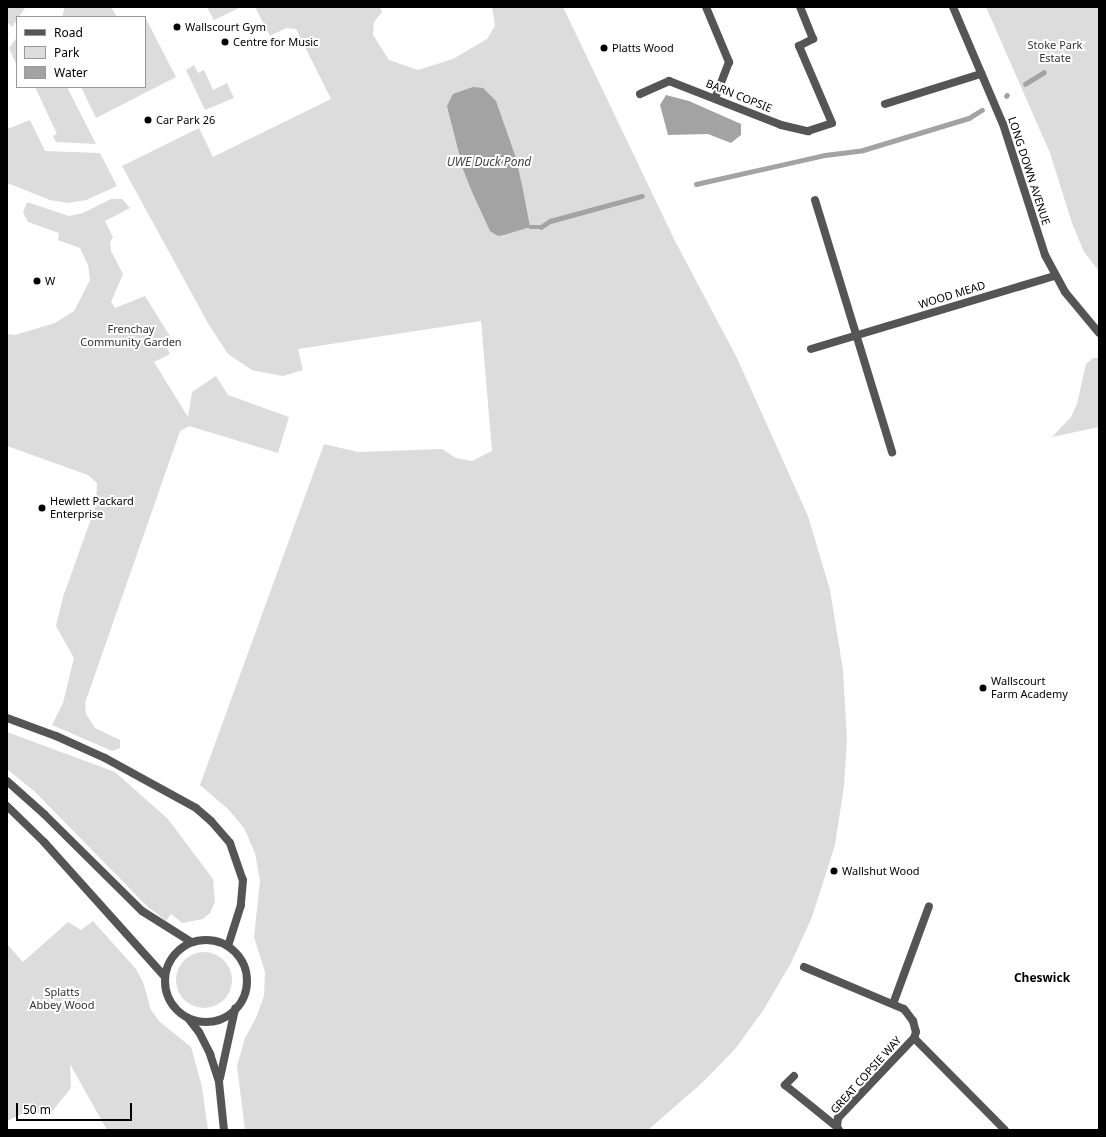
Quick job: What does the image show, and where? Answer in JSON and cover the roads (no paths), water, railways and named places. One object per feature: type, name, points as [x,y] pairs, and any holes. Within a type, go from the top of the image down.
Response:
[{"type":"street","points":[[706,7],[729,62],[715,98]]},
{"type":"street","name":"BARN COPSIE","points":[[640,94],[669,81],[715,98],[781,126],[808,131],[832,123],[799,46],[813,39],[800,7]]},
{"type":"street","name":"LONG DOWN AVENUE","points":[[953,7],[1018,166],[1045,255],[1054,276],[1099,333]]},
{"type":"street","points":[[885,104],[981,74]]},
{"type":"street","points":[[815,200],[892,452]]},
{"type":"street","name":"WOOD MEAD","points":[[811,349],[1054,276]]},
{"type":"street","points":[[7,718],[56,736],[105,758],[196,808],[211,821],[230,843],[243,880],[241,905],[228,946]]},
{"type":"street","points":[[7,782],[44,814],[142,911],[191,942]]},
{"type":"street","points":[[7,806],[44,842],[165,977],[170,1001],[187,1017],[206,1043],[219,1082],[224,1130]]},
{"type":"street","points":[[893,1004],[930,906]]},
{"type":"street","points":[[165,977],[173,956],[191,942],[210,940],[228,946],[243,964],[246,975],[246,987],[235,1009],[225,1046],[219,1082]]},
{"type":"street","points":[[804,966],[904,1009],[913,1021],[916,1032],[914,1038],[1005,1130]]},
{"type":"street","points":[[187,1017],[200,1021],[213,1021],[225,1017],[235,1009]]},
{"type":"street","name":"GREAT COPSIE WAY","points":[[838,1129],[838,1118],[914,1038]]},
{"type":"street","name":"GREAT COPSIE WAY","points":[[794,1076],[785,1085],[838,1129]]},
{"type":"water","name":"UWE Duck Pond","points":[[473,87],[483,88],[496,101],[516,158],[523,190],[530,227],[504,235],[498,236],[490,231],[472,192],[463,169],[447,106],[453,94]]},
{"type":"water","points":[[666,95],[689,101],[741,124],[741,135],[731,143],[708,134],[668,135],[660,105]]},
{"type":"waterway","points":[[1025,84],[1044,72]]},
{"type":"waterway","points":[[696,184],[825,155],[863,150],[969,118],[982,110]]},
{"type":"waterway","points":[[530,227],[541,227],[550,221],[642,196]]},
{"type":"place","name":"Wallscourt Gym","points":[[177,27]]},
{"type":"place","name":"Centre for Music","points":[[225,42]]},
{"type":"place","name":"Platts Wood","points":[[604,48]]},
{"type":"place","name":"Car Park 26","points":[[148,120]]},
{"type":"place","name":"W","points":[[37,281]]},
{"type":"place","name":"Hewlett Packard Enterprise","points":[[42,508]]},
{"type":"place","name":"Wallscourt Farm Academy","points":[[983,688]]},
{"type":"place","name":"Wallshut Wood","points":[[834,871]]},
{"type":"district","name":"Cheswick","points":[[1042,978]]},
{"type":"park label","name":"Stoke Park Estate","points":[[1055,52]]},
{"type":"park label","name":"Frenchay Community Garden","points":[[131,336]]},
{"type":"park label","name":"Splatts Abbey Wood","points":[[62,999]]}]
